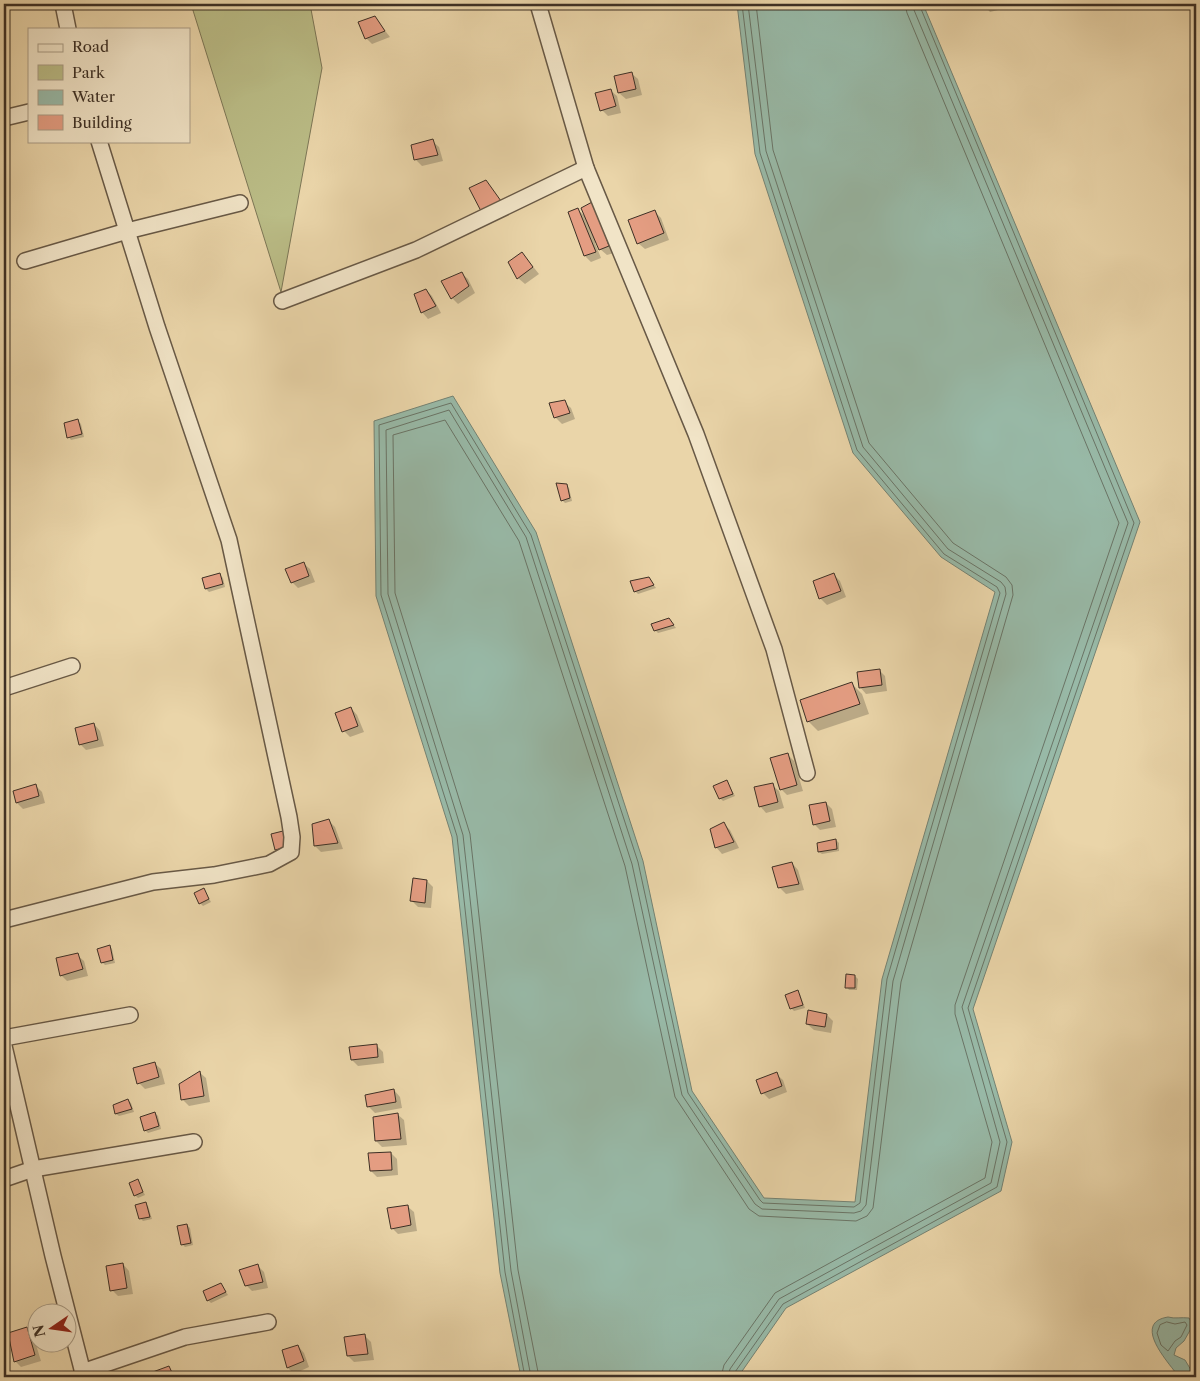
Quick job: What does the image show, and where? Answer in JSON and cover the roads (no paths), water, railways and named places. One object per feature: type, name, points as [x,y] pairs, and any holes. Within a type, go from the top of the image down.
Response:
[{"type":"street","points":[[63,4],[68,28]]},
{"type":"street","points":[[538,4],[586,168],[696,434],[774,649],[807,773]]},
{"type":"street","points":[[4,118],[28,112]]},
{"type":"street","points":[[4,920],[153,882],[214,875],[268,864],[291,852],[292,837],[289,817],[229,540],[157,327],[98,142]]},
{"type":"street","points":[[282,301],[416,250],[586,168]]},
{"type":"street","points":[[25,262],[127,231],[240,203]]},
{"type":"street","points":[[4,688],[72,666]]},
{"type":"street","points":[[4,1038],[130,1015]]},
{"type":"street","points":[[4,1046],[83,1374],[185,1337],[268,1322]]},
{"type":"street","points":[[4,1179],[33,1169],[194,1142]]},
{"type":"water","points":[[737,4],[923,4],[1140,522],[973,1009],[1012,1142],[1001,1191],[786,1308],[738,1377],[521,1377],[500,1273],[452,837],[376,596],[374,421],[453,396],[536,532],[643,861],[692,1091],[764,1198],[855,1202],[882,979],[995,592],[941,557],[853,453],[755,154]]},
{"type":"water","points":[[1168,1317],[1189,1318],[1193,1325],[1184,1341],[1176,1348],[1174,1355],[1185,1360],[1191,1370],[1196,1372],[1196,1377],[1179,1377],[1156,1344],[1153,1327],[1157,1321]]}]
